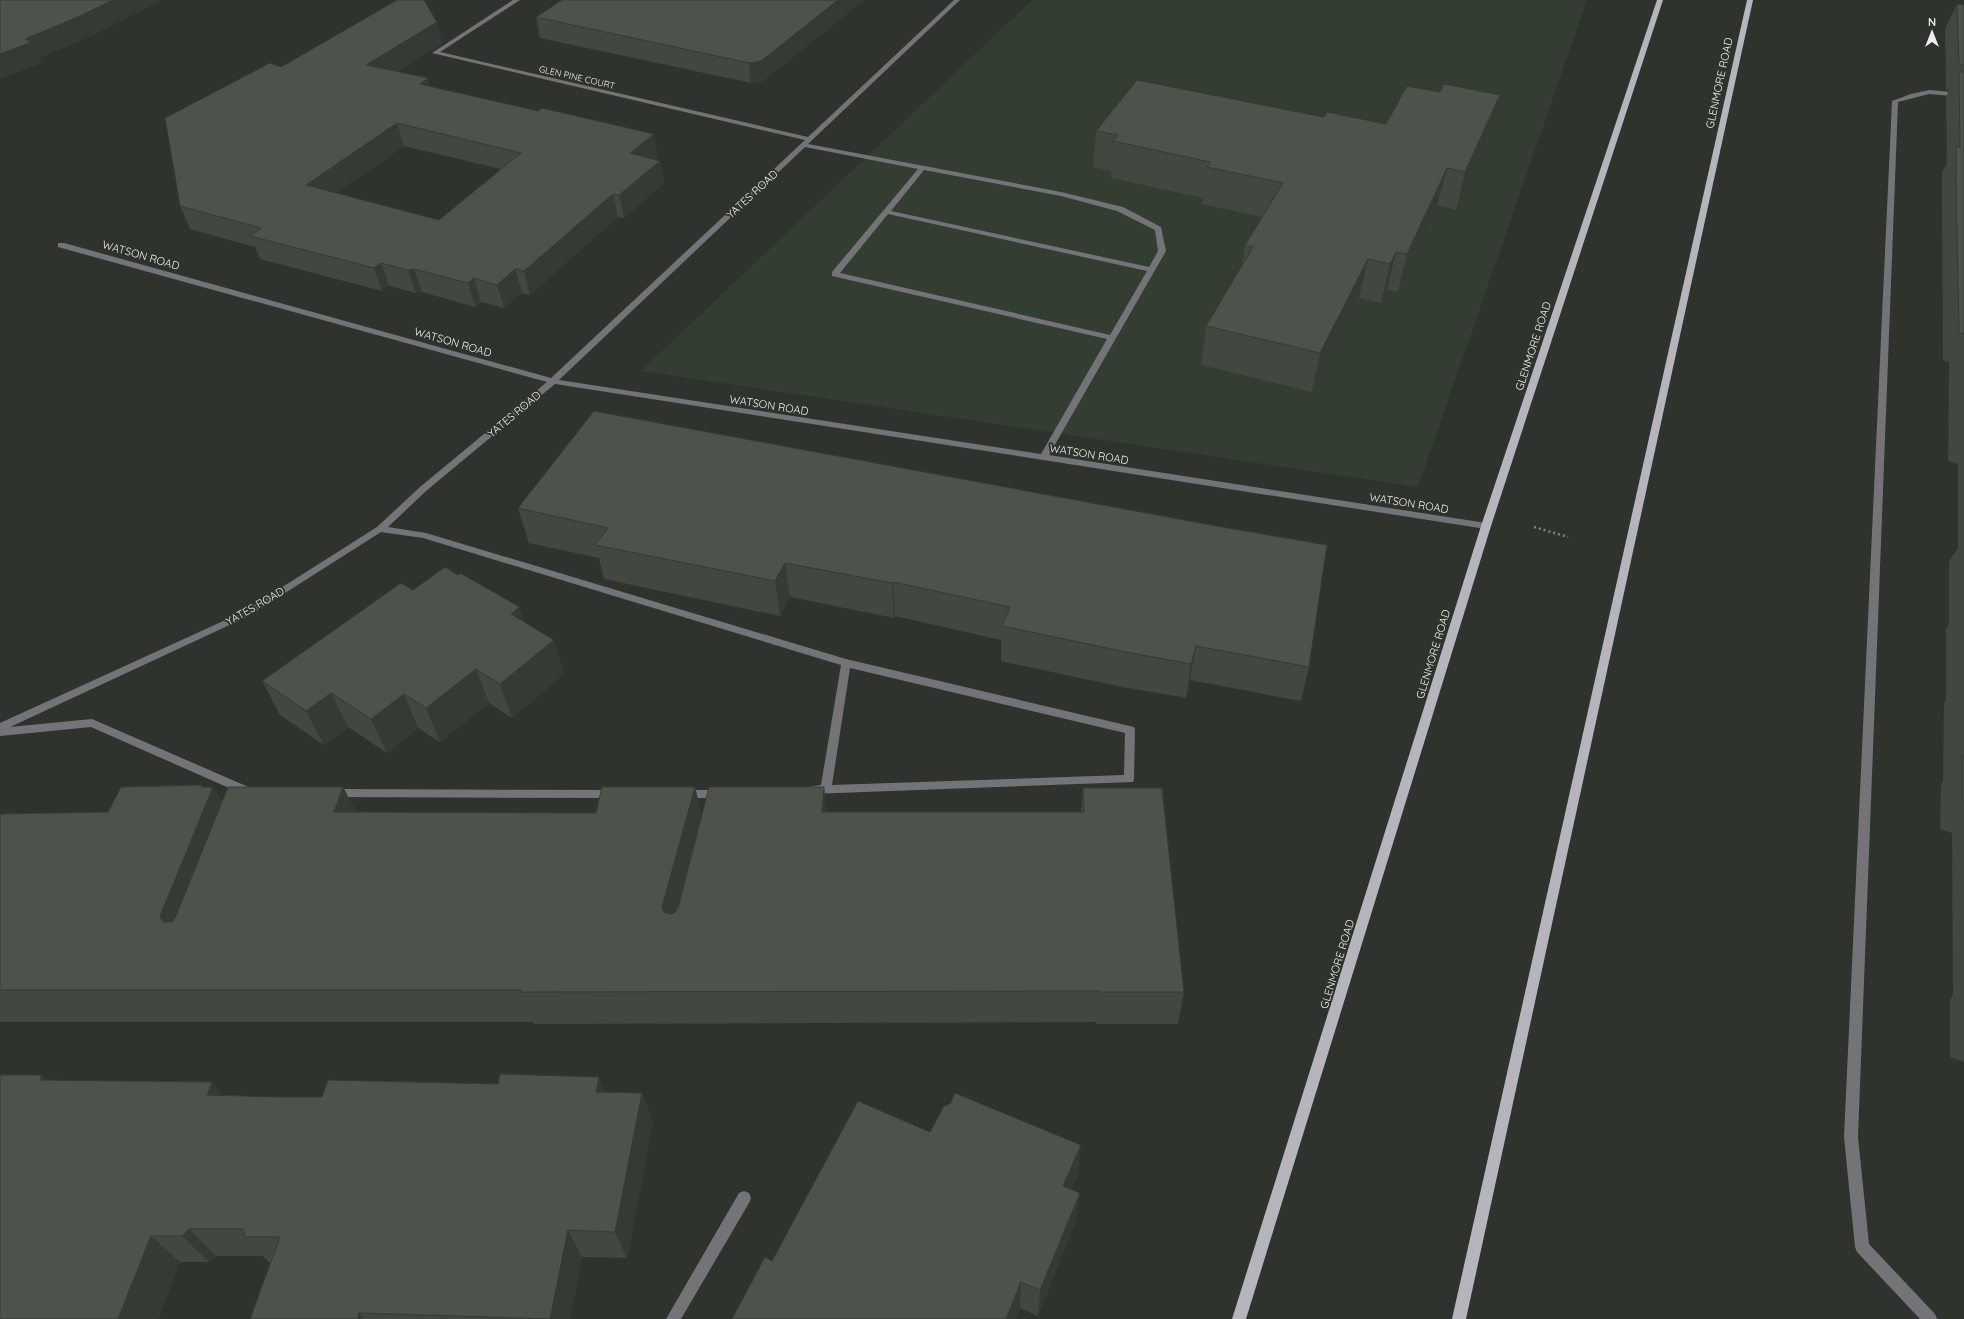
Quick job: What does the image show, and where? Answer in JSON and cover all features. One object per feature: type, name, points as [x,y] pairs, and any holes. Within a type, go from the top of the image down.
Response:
[{"type":"main road","name":"GLENMORE ROAD","points":[[1239,1319],[1486,526],[1660,0]]},
{"type":"main road","name":"GLENMORE ROAD","points":[[1459,1319],[1750,0]]},
{"type":"street","name":"GLEN PINE COURT","points":[[517,0],[435,53],[810,139]]},
{"type":"street","name":"YATES ROAD","points":[[0,728],[246,614],[380,529],[423,489],[553,381],[957,0]]},
{"type":"street","points":[[1930,1319],[1862,1247],[1851,1137],[1895,101],[1916,93],[1943,91],[1964,95]]},
{"type":"street","points":[[803,146],[1061,194],[1120,209],[1158,229],[1162,251],[1043,458]]},
{"type":"street","points":[[922,168],[835,274],[1112,338]]},
{"type":"street","points":[[886,212],[1151,270]]},
{"type":"street","name":"WATSON ROAD","points":[[61,245],[553,381],[1486,526]]},
{"type":"street","points":[[380,529],[423,535],[846,663],[1130,730],[1129,779],[803,790]]},
{"type":"street","points":[[826,789],[846,663]]},
{"type":"street","points":[[0,732],[92,723],[253,795]]},
{"type":"street","points":[[323,793],[622,794]]},
{"type":"street","points":[[670,794],[716,798],[732,794]]},
{"type":"street","points":[[673,1319],[744,1198]]},
{"type":"path","points":[[1534,527],[1568,537]]},
{"type":"shaded area","points":[[1032,0],[1587,0],[1418,487],[641,371]]},
{"type":"building","points":[[0,0],[113,0],[80,16],[25,39],[32,42],[0,54]]},
{"type":"building","points":[[397,0],[424,0],[437,22],[366,65],[428,78],[420,84],[538,111],[542,108],[654,134],[630,153],[660,161],[619,195],[613,194],[524,271],[515,269],[497,285],[474,278],[468,283],[414,269],[408,270],[381,263],[374,268],[250,236],[261,228],[180,206],[165,118],[270,63],[281,67]],"holes":[[[397,123],[521,153],[439,220],[306,185]]]},
{"type":"building","points":[[562,0],[838,0],[761,61],[749,63],[536,17]]},
{"type":"building","points":[[1957,4],[1964,5],[1964,65],[1959,65]]},
{"type":"building","points":[[1959,72],[1964,72],[1964,334],[1959,333],[1956,179],[1956,146],[1960,147]]},
{"type":"building","points":[[1137,80],[1324,117],[1327,112],[1386,124],[1407,86],[1440,92],[1444,84],[1500,95],[1465,172],[1447,168],[1407,254],[1396,252],[1390,264],[1368,259],[1320,353],[1206,326],[1253,247],[1245,245],[1283,183],[1207,167],[1210,162],[1113,141],[1118,135],[1096,131]]},
{"type":"building","points":[[594,411],[1327,545],[1309,667],[1196,646],[1191,664],[1002,626],[1010,607],[893,582],[785,563],[775,581],[595,545],[608,528],[518,508]]},
{"type":"building","points":[[445,567],[458,575],[460,573],[520,607],[511,614],[554,640],[500,684],[476,669],[426,708],[404,694],[371,719],[331,693],[306,711],[262,681],[401,583],[413,590]]},
{"type":"building","points":[[1962,756],[1964,757],[1964,802],[1962,801]]},
{"type":"building","points":[[203,785],[201,787],[213,787],[160,916],[163,922],[172,922],[175,918],[228,787],[343,787],[334,812],[596,813],[602,787],[695,787],[662,907],[664,912],[670,914],[674,913],[678,908],[709,787],[824,787],[822,812],[1084,812],[1083,788],[1162,788],[1184,992],[0,990],[0,814],[108,812],[121,787]]},
{"type":"building","points":[[500,1074],[599,1077],[596,1092],[642,1093],[615,1232],[568,1230],[550,1319],[359,1313],[358,1319],[250,1319],[280,1237],[245,1237],[243,1229],[189,1229],[182,1236],[151,1236],[118,1319],[0,1319],[0,1075],[42,1075],[40,1080],[212,1082],[207,1095],[322,1097],[328,1080],[498,1084]]},
{"type":"building","points":[[955,1093],[1081,1145],[1063,1186],[1080,1193],[1040,1290],[1021,1282],[1006,1319],[732,1319],[765,1257],[772,1261],[858,1101],[930,1132],[944,1106],[950,1104]]}]
